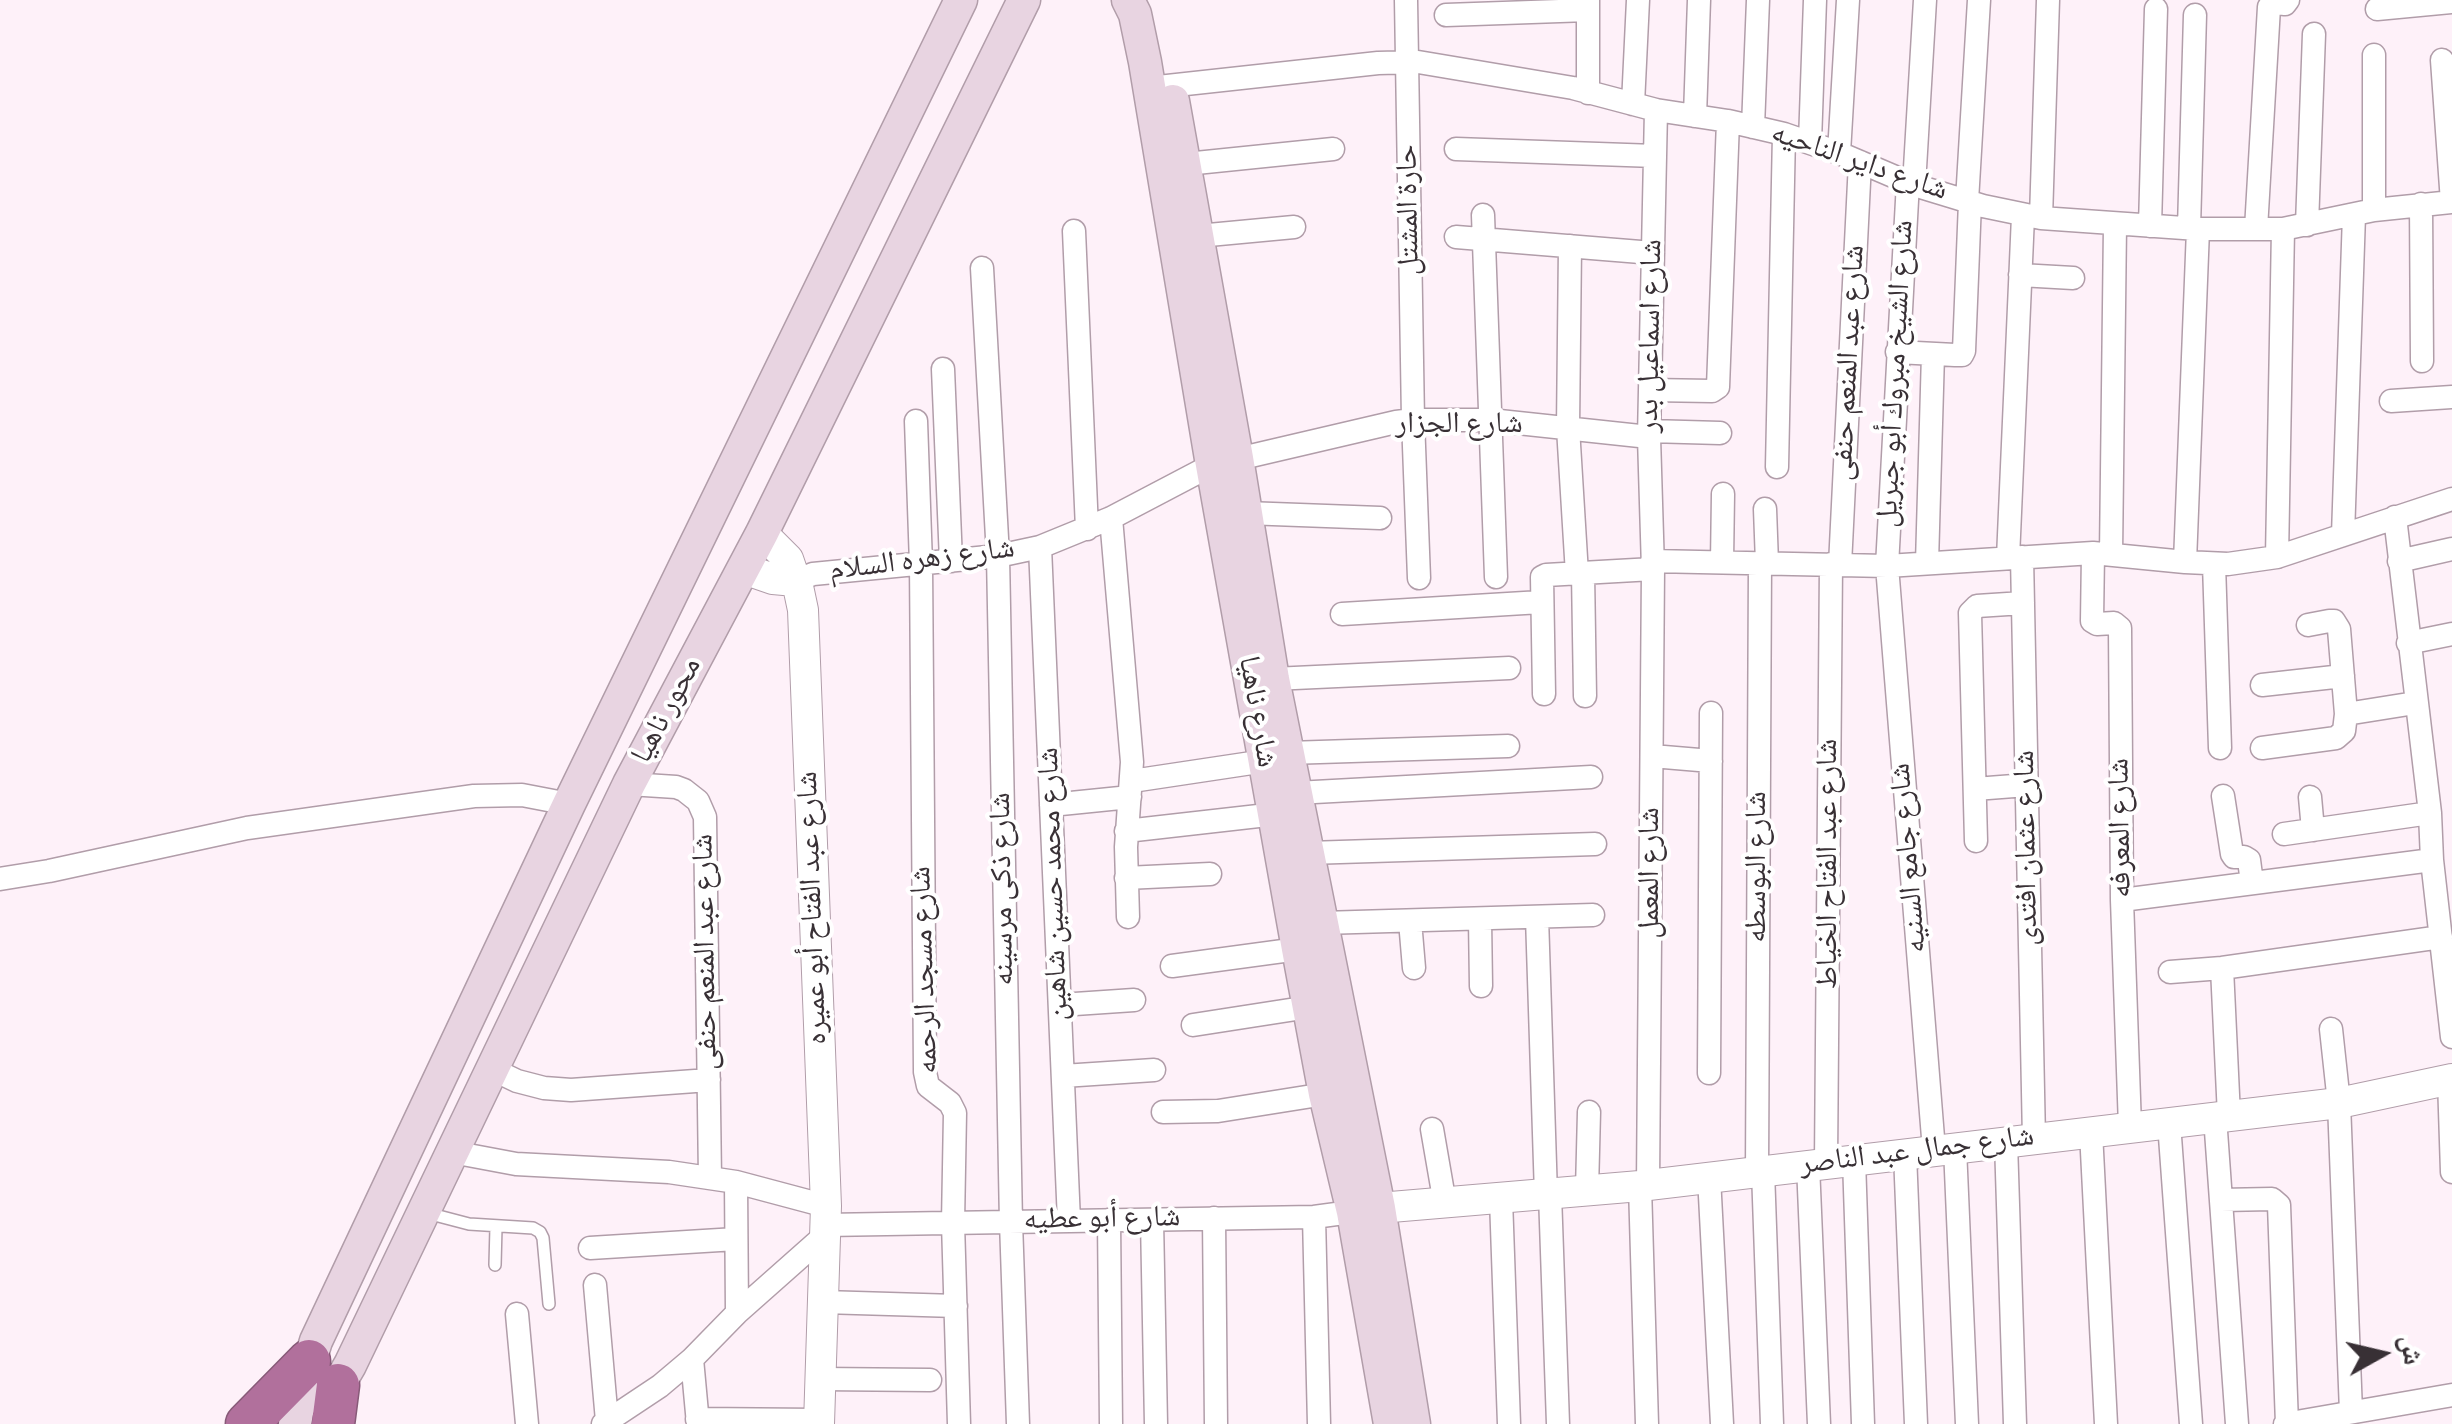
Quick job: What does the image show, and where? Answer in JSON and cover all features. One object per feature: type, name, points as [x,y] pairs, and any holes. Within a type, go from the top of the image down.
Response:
[{"type":"highway","points":[[248,1424],[327,1390]]},
{"type":"main road","name":"محور ناهيا","points":[[314,1424],[327,1390],[316,1340],[568,804],[961,0]]},
{"type":"main road","name":"محور ناهيا","points":[[295,1424],[350,1365],[629,784],[744,569],[1024,0]]},
{"type":"main road","name":"شارع ناهيا","points":[[1128,0],[1186,164],[1224,462],[1246,513],[1273,678],[1276,757]]},
{"type":"main road","name":"شارع ناهيا","points":[[1152,0],[1160,87],[1286,804],[1298,948],[1325,1094],[1366,1210],[1414,1424]]},
{"type":"main road","name":"شارع ناهيا","points":[[1286,804],[1308,853],[1322,923],[1366,1210],[1390,1424]]},
{"type":"street","name":"حارة المشتل","points":[[1406,0],[1413,420],[1420,578]]},
{"type":"street","name":"شارع اسماعيل بدر","points":[[1638,0],[1644,107],[1655,156],[1649,434],[1652,565]]},
{"type":"street","points":[[1696,116],[1700,0]]},
{"type":"street","points":[[1753,127],[1758,0]]},
{"type":"street","points":[[1810,142],[1816,0]]},
{"type":"street","name":"شارع عبد المنعم حنفى","points":[[1836,565],[1850,158],[1848,0]]},
{"type":"street","name":"شارع الشيخ مبروك أبو جبريل","points":[[1886,566],[1897,352],[1925,0]]},
{"type":"street","points":[[1897,352],[1956,356],[1964,351],[1979,0]]},
{"type":"street","name":"شارع عثمان افتدى","points":[[2015,1424],[2027,785],[2023,603],[2015,557],[2020,275],[2032,217],[2048,0]]},
{"type":"street","points":[[2256,229],[2269,11],[2272,4],[2282,2]]},
{"type":"street","points":[[2377,9],[2452,2]]},
{"type":"street","points":[[1446,15],[1477,7],[1588,5],[1588,93]]},
{"type":"street","points":[[2150,226],[2156,9]]},
{"type":"street","points":[[2184,562],[2194,228],[2195,14]]},
{"type":"street","points":[[2276,557],[2295,227],[2314,34]]},
{"type":"street","points":[[2344,535],[2374,55]]},
{"type":"street","points":[[2442,60],[2452,202]]},
{"type":"street","name":"شارع داير الناحيه","points":[[1160,87],[1418,62],[1572,88],[1644,107],[1784,134],[1969,201],[2032,217],[2115,225],[2295,227],[2364,212],[2452,202]]},
{"type":"street","points":[[1650,390],[1712,391],[1718,386],[1728,121]]},
{"type":"street","points":[[1777,467],[1784,134]]},
{"type":"street","points":[[1456,148],[1655,156]]},
{"type":"street","points":[[1186,164],[1332,149]]},
{"type":"street","points":[[2421,204],[2422,360]]},
{"type":"street","points":[[1483,215],[1496,577]]},
{"type":"street","points":[[2102,553],[2115,225]]},
{"type":"street","points":[[1198,236],[1294,227]]},
{"type":"street","points":[[1074,232],[1086,529]]},
{"type":"street","points":[[1456,238],[1653,253]]},
{"type":"street","points":[[1570,246],[1568,428],[1585,696]]},
{"type":"street","name":"شارع ذكى مرسينه","points":[[982,268],[998,556],[1010,1222],[1018,1424]]},
{"type":"street","points":[[2020,275],[2073,278]]},
{"type":"street","points":[[1927,563],[1933,354]]},
{"type":"street","points":[[943,369],[950,561]]},
{"type":"street","points":[[2391,401],[2452,398]]},
{"type":"street","name":"شارع مسجد الرحمه","points":[[916,420],[921,564],[925,1072],[928,1086],[950,1103],[955,1113],[953,1223],[959,1424]]},
{"type":"street","name":"شارع الجزار","points":[[1224,462],[1413,420],[1490,420],[1649,434],[1720,433]]},
{"type":"street","name":"شارع زهره السلام","points":[[795,581],[813,574],[998,556],[1040,547],[1111,518],[1224,462]]},
{"type":"street","points":[[1722,562],[1724,494]]},
{"type":"street","points":[[1544,694],[1542,577],[1722,562],[1886,566],[2102,553],[2214,564],[2276,557],[2452,499]]},
{"type":"street","name":"شارع البوسطه","points":[[1764,509],[1760,1171],[1772,1424]]},
{"type":"street","points":[[1246,513],[1380,518]]},
{"type":"street","points":[[2394,517],[2452,1037]]},
{"type":"street","points":[[1111,518],[1131,743],[1126,831],[1128,918]]},
{"type":"street","name":"شارع عبد الفتاح أبو عميره","points":[[762,533],[788,559],[803,610],[825,1222],[819,1422]]},
{"type":"street","name":"شارع محمد حسين شاهين","points":[[1040,547],[1069,1221]]},
{"type":"street","points":[[2400,560],[2452,549]]},
{"type":"street","name":"شارع المعرفه","points":[[2102,553],[2092,621],[2114,623],[2120,628],[2122,900],[2130,1128]]},
{"type":"street","points":[[2214,564],[2220,748]]},
{"type":"street","name":"شارع المعمل","points":[[1648,1424],[1644,1185],[1652,565]]},
{"type":"street","name":"شارع عبد الفتاح الخياط","points":[[1830,1163],[1836,565]]},
{"type":"street","name":"شارع جامع السنيه","points":[[1886,566],[1931,1151]]},
{"type":"street","points":[[744,569],[795,581]]},
{"type":"street","points":[[1342,614],[1542,602]]},
{"type":"street","points":[[1976,842],[1970,614],[1977,606],[2023,603]]},
{"type":"street","points":[[2262,748],[2336,738],[2344,730],[2338,625],[2329,620],[2308,624]]},
{"type":"street","points":[[2408,643],[2452,634]]},
{"type":"street","points":[[1273,678],[1509,668]]},
{"type":"street","points":[[2262,685],[2343,676]]},
{"type":"street","points":[[2346,714],[2415,703]]},
{"type":"street","points":[[1709,1073],[1712,714]]},
{"type":"street","points":[[1052,805],[1276,757],[1508,746]]},
{"type":"street","points":[[1652,756],[1711,761]]},
{"type":"street","points":[[1126,831],[1286,804],[1591,777]]},
{"type":"street","name":"شارع عبد المنعم حنفى","points":[[629,784],[684,790],[698,801],[705,817],[710,1178]]},
{"type":"street","points":[[1975,790],[2027,785]]},
{"type":"street","points":[[0,878],[248,828],[474,796],[522,795],[568,804]]},
{"type":"street","points":[[2223,796],[2232,854],[2249,860],[2252,883]]},
{"type":"street","points":[[2310,797],[2313,830]]},
{"type":"street","points":[[2284,834],[2430,813]]},
{"type":"street","points":[[1308,853],[1595,844]]},
{"type":"street","points":[[2122,900],[2432,860]]},
{"type":"street","points":[[1126,878],[1210,874]]},
{"type":"street","points":[[1322,923],[1593,915]]},
{"type":"street","points":[[1537,917],[1558,1424]]},
{"type":"street","points":[[1480,919],[1481,986]]},
{"type":"street","points":[[1410,921],[1414,968]]},
{"type":"street","points":[[2170,972],[2441,937]]},
{"type":"street","points":[[1172,966],[1298,948]]},
{"type":"street","points":[[2222,968],[2220,1200],[2237,1424]]},
{"type":"street","points":[[1060,1004],[1134,1000]]},
{"type":"street","points":[[1192,1024],[1309,1007]]},
{"type":"street","points":[[2331,1028],[2364,1415]]},
{"type":"street","points":[[492,1069],[517,1081],[571,1090],[709,1080]]},
{"type":"street","points":[[1063,1076],[1154,1070]]},
{"type":"street","points":[[2451,1079],[2452,1172]]},
{"type":"street","name":"شارع جمال عبد الناصر","points":[[1366,1210],[1644,1185],[2339,1103],[2451,1079]]},
{"type":"street","points":[[1163,1112],[1218,1111],[1325,1094]]},
{"type":"street","points":[[1587,1190],[1588,1112]]},
{"type":"street","points":[[2168,1123],[2191,1424]]},
{"type":"street","points":[[1432,1129],[1445,1204]]},
{"type":"street","points":[[2091,1132],[2106,1424]]},
{"type":"street","points":[[1916,1424],[1931,1151]]},
{"type":"street","points":[[1931,1151],[1967,1424]]},
{"type":"street","name":"شارع أبو عطيه","points":[[452,1152],[516,1164],[668,1172],[736,1182],[825,1222],[1314,1217],[1366,1210]]},
{"type":"street","points":[[1819,1424],[1830,1163]]},
{"type":"street","points":[[1830,1163],[1863,1424]]},
{"type":"street","points":[[1710,1177],[1722,1424]]},
{"type":"street","points":[[736,1182],[737,1313]]},
{"type":"street","points":[[1501,1199],[1509,1424]]},
{"type":"street","points":[[2220,1200],[2272,1199],[2279,1206],[2286,1424],[2416,1412],[2452,1394]]},
{"type":"street","points":[[1314,1217],[1319,1424]]},
{"type":"street","points":[[1214,1218],[1216,1424]]},
{"type":"street","points":[[1110,1220],[1111,1424]]},
{"type":"street","points":[[1152,1220],[1156,1424]]},
{"type":"street","points":[[595,1285],[616,1419],[692,1359],[825,1222]]},
{"type":"street","points":[[590,1248],[736,1240]]},
{"type":"street","points":[[823,1302],[956,1306]]},
{"type":"street","points":[[517,1314],[527,1424]]},
{"type":"street","points":[[692,1359],[698,1422],[819,1422]]},
{"type":"street","points":[[820,1379],[930,1380]]},
{"type":"lane","points":[[423,1212],[470,1224],[533,1228],[542,1235],[549,1304]]},
{"type":"lane","points":[[495,1265],[496,1227]]}]
